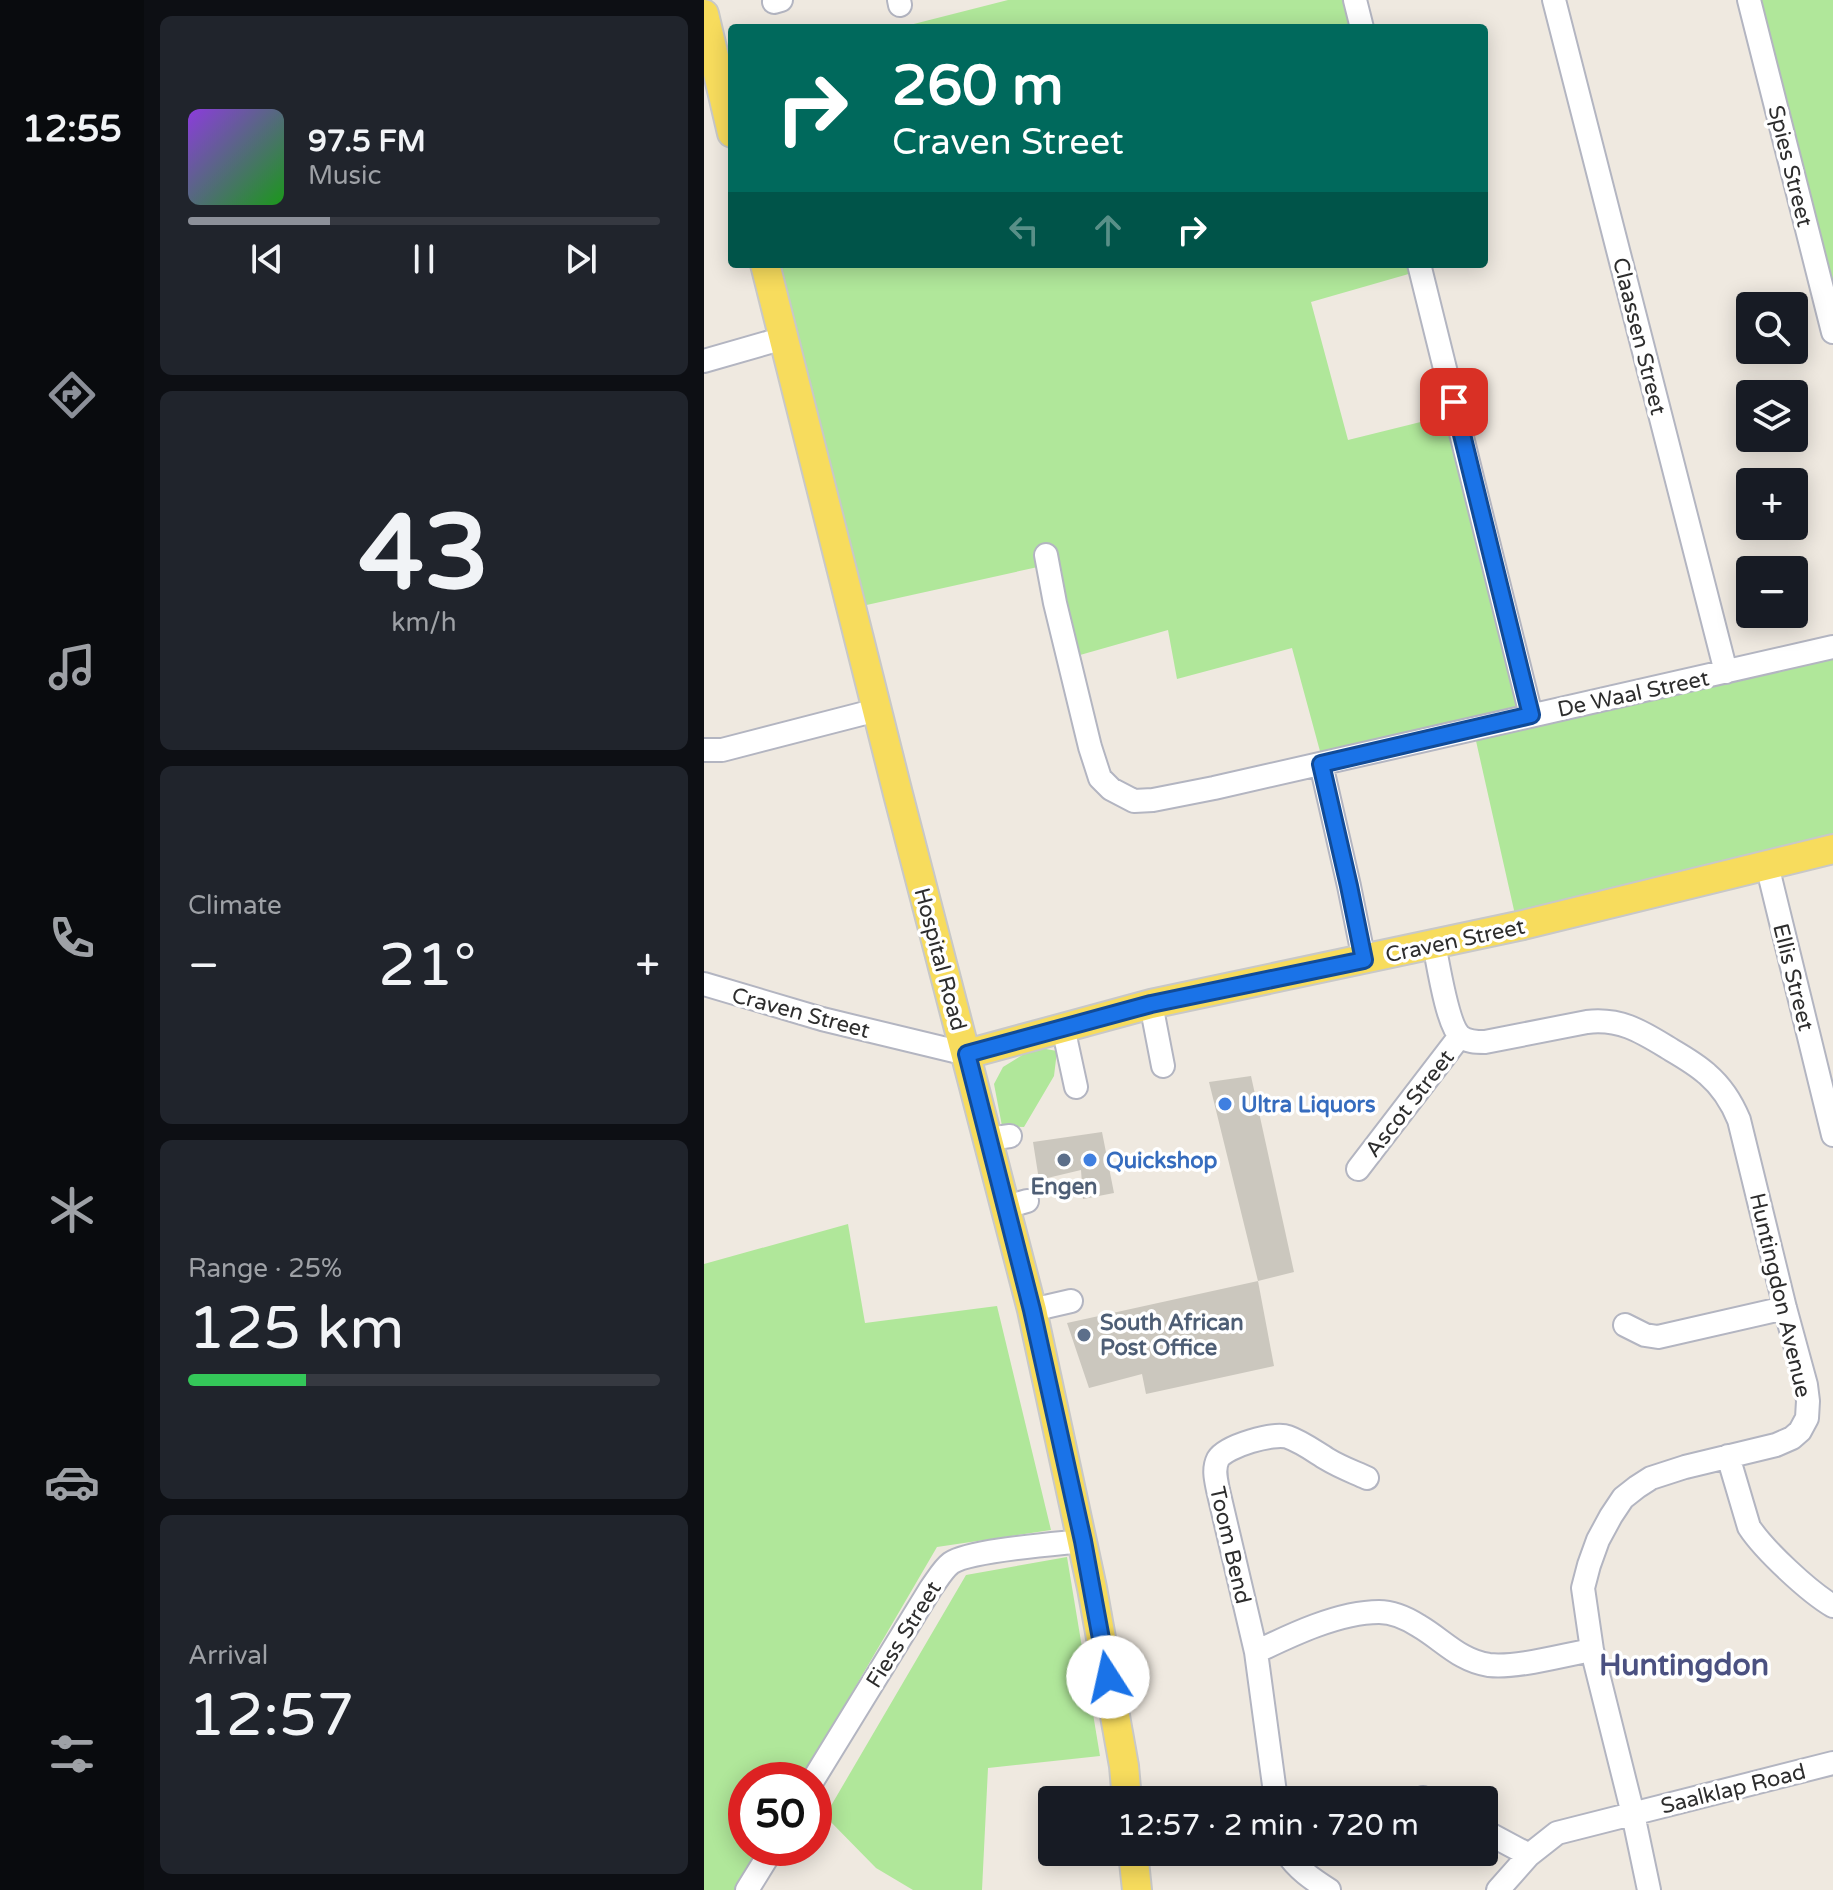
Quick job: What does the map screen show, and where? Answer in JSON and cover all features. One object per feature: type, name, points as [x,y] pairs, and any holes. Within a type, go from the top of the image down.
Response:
[{"type":"main road","points":[[704,16],[728,116]]},
{"type":"main road","name":"Hospital Road","points":[[766,268],[949,991],[967,1054],[999,1137],[1017,1204],[1032,1310],[1083,1541],[1126,1786]]},
{"type":"main road","name":"Craven Street","points":[[967,1054],[1151,1004],[1523,925],[1833,849]]},
{"type":"main road","points":[[1134,1866],[1137,1890]]},
{"type":"street","points":[[1355,0],[1361,24]]},
{"type":"street","name":"Claassen Street","points":[[1554,0],[1726,672]]},
{"type":"street","name":"Spies Street","points":[[1749,0],[1824,258],[1833,332]]},
{"type":"street","points":[[1420,268],[1531,715]]},
{"type":"street","points":[[704,361],[784,338]]},
{"type":"street","name":"De Waal Street","points":[[1046,555],[1055,603],[1100,778],[1111,789],[1134,801],[1153,800],[1321,764],[1833,647]]},
{"type":"street","points":[[704,750],[722,750],[877,710]]},
{"type":"street","points":[[1321,764],[1364,960]]},
{"type":"street","name":"Ellis Street","points":[[1767,865],[1828,1091],[1833,1135]]},
{"type":"street","points":[[1434,944],[1448,1011],[1460,1036]]},
{"type":"street","name":"Craven Street","points":[[704,984],[822,1019],[967,1054]]},
{"type":"street","points":[[1151,1004],[1163,1066]]},
{"type":"street","name":"Huntingdon Avenue","points":[[1460,1036],[1468,1041],[1485,1042],[1603,1020],[1645,1034],[1708,1074],[1734,1107],[1739,1120],[1806,1385],[1807,1418],[1792,1438],[1651,1478],[1623,1498],[1598,1540],[1583,1588],[1592,1650],[1649,1890]]},
{"type":"street","points":[[1063,1027],[1076,1087]]},
{"type":"street","name":"Ascot Street","points":[[1358,1169],[1460,1036]]},
{"type":"street","points":[[1032,1310],[1071,1301]]},
{"type":"street","points":[[1625,1325],[1645,1335],[1658,1337],[1785,1308]]},
{"type":"street","name":"Toom Bend","points":[[1256,1652],[1218,1490],[1217,1460],[1231,1449],[1285,1435],[1367,1478]]},
{"type":"street","points":[[1728,1456],[1749,1527],[1770,1553],[1833,1606]]},
{"type":"street","name":"Fiess Street","points":[[824,1762],[931,1588],[950,1564],[981,1554],[1083,1541]]},
{"type":"street","points":[[1274,1786],[1256,1652],[1304,1628],[1359,1614],[1382,1612],[1421,1627],[1470,1660],[1489,1665],[1592,1650]]},
{"type":"street","name":"Saalklap Road","points":[[1498,1890],[1529,1855],[1557,1833],[1833,1763]]},
{"type":"street","points":[[1498,1838],[1529,1855]]},
{"type":"street","points":[[747,1890],[762,1866]]},
{"type":"street","points":[[1296,1866],[1329,1890]]},
{"type":"green space","points":[[1008,0],[1361,0],[1367,24],[914,24]]},
{"type":"green space","points":[[1754,0],[1833,0],[1833,314]]},
{"type":"green space","points":[[767,268],[1426,268],[1311,302],[1348,440],[1461,412],[1535,718],[1833,650],[1833,856],[1518,928],[1474,732],[1324,766],[1292,648],[1177,679],[1168,630],[1073,657],[1047,565],[853,608]]},
{"type":"green space","points":[[1035,1047],[1057,1051],[1054,1076],[1024,1127],[1002,1126],[994,1084],[1003,1067]]},
{"type":"green space","points":[[848,1224],[865,1323],[997,1306],[1051,1530],[937,1547],[812,1762],[728,1762],[728,1866],[751,1866],[737,1890],[704,1890],[704,1264]]},
{"type":"green space","points":[[1067,1557],[1100,1756],[988,1768],[982,1890],[913,1890],[876,1868],[832,1823],[832,1804],[966,1575]]},
{"type":"building","points":[[1251,1076],[1294,1272],[1258,1281],[1209,1082]]},
{"type":"building","points":[[1102,1132],[1114,1193],[1083,1199],[1081,1170],[1039,1180],[1033,1142]]},
{"type":"building","points":[[1258,1281],[1274,1366],[1146,1394],[1142,1374],[1089,1388],[1067,1323]]},
{"type":"place","name":"Ultra Liquors","points":[[1225,1104]]},
{"type":"place","name":"Engen","points":[[1064,1160]]},
{"type":"place","name":"Quickshop","points":[[1090,1160]]},
{"type":"place","name":"South African Post Office","points":[[1084,1335]]},
{"type":"district","name":"Huntingdon","points":[[1684,1665]]},
{"type":"route","points":[[1108,1677],[1083,1541],[1032,1310],[967,1054],[1151,1004],[1364,960],[1321,764],[1531,715],[1454,402]]}]
